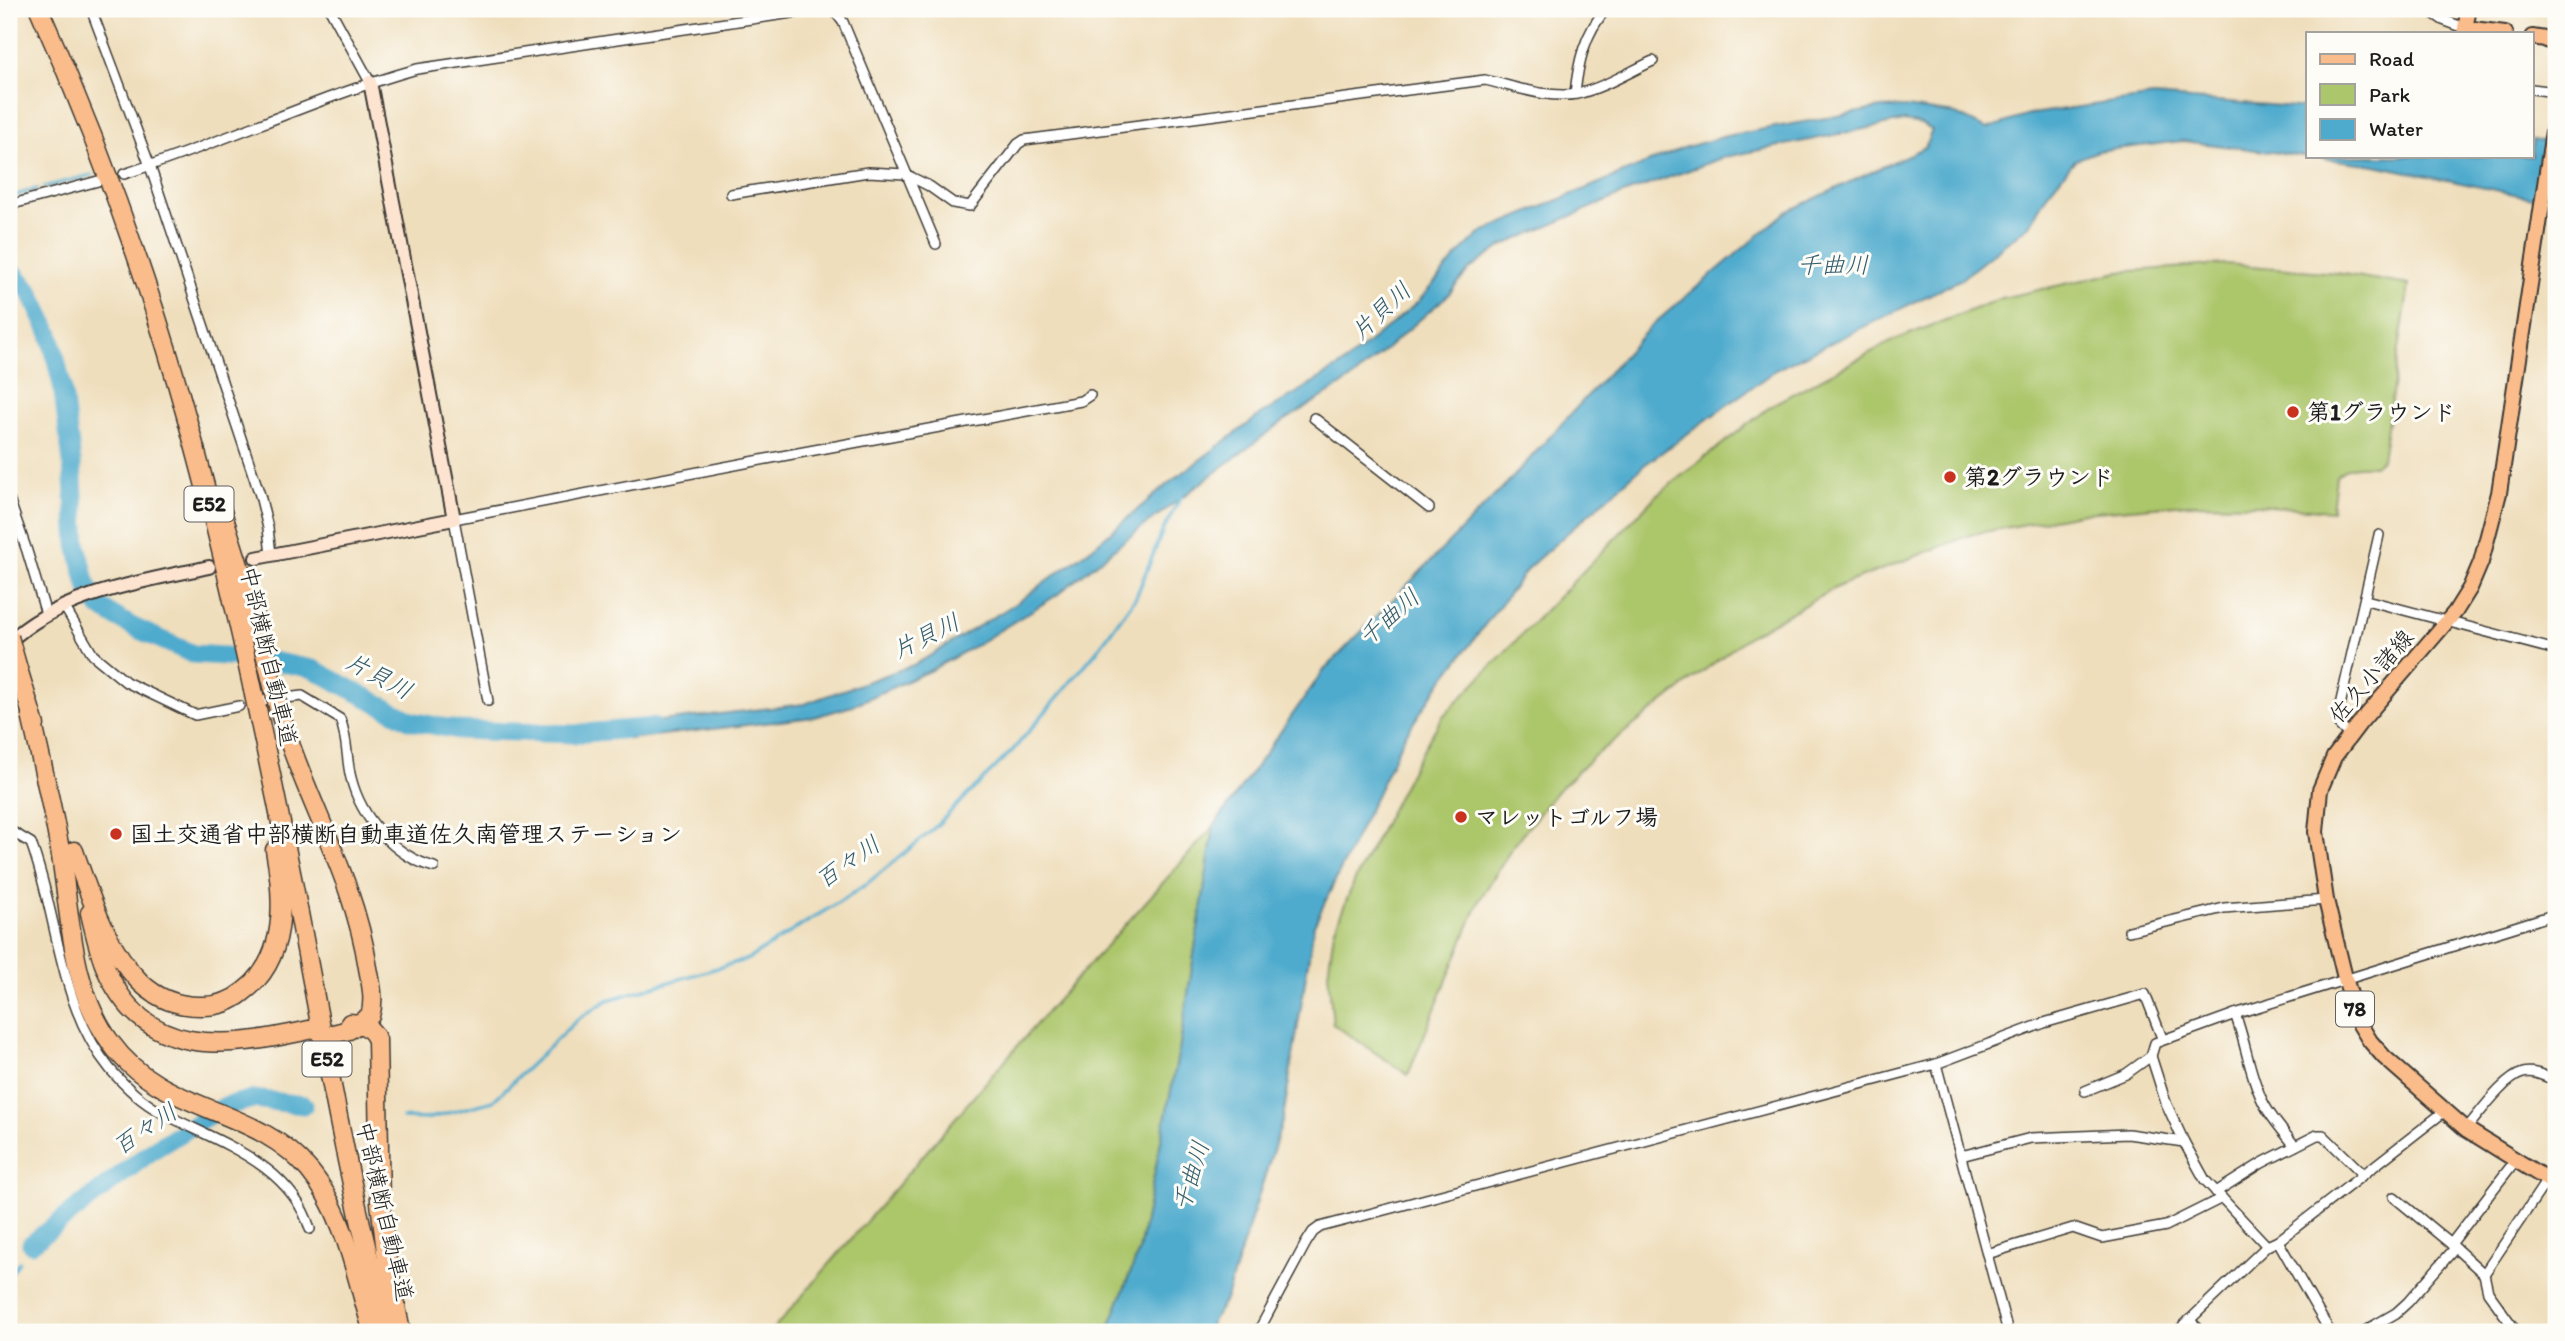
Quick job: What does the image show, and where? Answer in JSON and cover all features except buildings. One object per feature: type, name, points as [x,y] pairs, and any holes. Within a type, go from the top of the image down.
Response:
[{"type":"highway","name":"中部横断自動車道","points":[[39,9],[84,114],[127,230],[177,383],[216,561],[256,702],[318,1018],[388,1332]]},
{"type":"highway","points":[[67,851],[111,940],[130,970],[153,993],[177,1004],[223,1004],[253,985],[271,961],[277,944],[280,888],[256,702],[259,629],[211,477],[177,383]]},
{"type":"highway","points":[[9,640],[67,851],[95,968],[114,1003],[131,1021],[159,1040],[197,1052],[237,1053],[310,1034]]},
{"type":"highway","points":[[256,702],[298,768],[356,907],[366,952],[373,1006],[370,1016],[349,1030],[332,1029]]},
{"type":"highway","points":[[67,851],[79,972],[101,1029],[120,1055],[140,1074],[170,1093],[264,1132],[301,1161],[319,1183],[337,1217],[373,1332]]},
{"type":"highway","points":[[360,1023],[370,1028],[377,1040],[380,1203],[387,1260],[401,1332]]},
{"type":"main road","points":[[2469,9],[2465,31],[2485,32]]},
{"type":"main road","points":[[2534,37],[2556,45]]},
{"type":"main road","name":"佐久小諸線","points":[[2552,1183],[2466,1129],[2370,1041],[2359,1023],[2345,978],[2326,900],[2317,846],[2318,801],[2328,767],[2349,735],[2448,621],[2467,594],[2479,569],[2499,493],[2556,111]]},
{"type":"street","points":[[91,9],[150,166],[260,495],[271,555]]},
{"type":"street","points":[[330,9],[369,82],[488,701]]},
{"type":"street","points":[[124,174],[205,147],[369,82],[417,69],[819,9]]},
{"type":"street","points":[[833,9],[843,22],[936,244]]},
{"type":"street","points":[[1575,94],[1580,59],[1587,39],[1606,9]]},
{"type":"street","points":[[2427,9],[2465,31]]},
{"type":"street","points":[[731,194],[868,172],[905,174],[929,186],[953,203],[970,206],[1018,144],[1024,140],[1485,79],[1543,93],[1575,94],[1590,90],[1653,61]]},
{"type":"street","points":[[2534,89],[2556,92]]},
{"type":"street","points":[[9,205],[98,181]]},
{"type":"street","points":[[256,558],[1082,401],[1090,395]]},
{"type":"street","points":[[1314,418],[1429,508]]},
{"type":"street","points":[[9,499],[46,614]]},
{"type":"street","points":[[2349,735],[2339,725],[2338,714],[2379,535]]},
{"type":"street","points":[[9,640],[46,614],[66,605],[216,561]]},
{"type":"street","points":[[2366,600],[2556,650]]},
{"type":"street","points":[[66,605],[93,655],[126,682],[195,715],[256,702],[302,696],[340,719],[354,786],[371,821],[393,845],[434,867]]},
{"type":"street","points":[[9,830],[31,843],[71,993],[91,1042],[108,1067],[135,1094],[158,1110],[262,1165],[282,1182],[299,1204],[310,1229]]},
{"type":"street","points":[[2129,931],[2224,908],[2326,900]]},
{"type":"street","points":[[2267,1246],[2205,1180],[2183,1142],[2166,1104],[2151,1056],[2155,1043],[2162,1038],[2345,978],[2556,914]]},
{"type":"street","points":[[1258,1332],[1306,1243],[1320,1227],[1936,1064],[2044,1023],[2145,994],[2162,1038]]},
{"type":"street","points":[[2235,1014],[2261,1099],[2295,1146]]},
{"type":"street","points":[[2085,1091],[2126,1074],[2151,1056]]},
{"type":"street","points":[[1936,1064],[2008,1332]]},
{"type":"street","points":[[2466,1129],[2503,1087],[2522,1073],[2540,1074],[2556,1081]]},
{"type":"street","points":[[2177,1332],[2267,1246],[2278,1241],[2445,1111]]},
{"type":"street","points":[[1961,1156],[2031,1138],[2128,1134],[2183,1142]]},
{"type":"street","points":[[1987,1254],[2073,1228],[2102,1238],[2166,1226],[2219,1195],[2262,1163],[2316,1135],[2323,1135],[2362,1173]]},
{"type":"street","points":[[2362,1332],[2396,1313],[2453,1246],[2515,1161]]},
{"type":"street","points":[[2484,1274],[2552,1183]]},
{"type":"street","points":[[2395,1198],[2484,1274],[2488,1292],[2516,1331]]},
{"type":"street","points":[[2278,1241],[2330,1332]]},
{"type":"street","points":[[2189,1320],[2202,1332]]},
{"type":"green space","points":[[2226,264],[2337,273],[2409,285],[2382,459],[2374,466],[2354,466],[2336,476],[2332,511],[2258,505],[2188,504],[2084,513],[1973,534],[1839,586],[1750,635],[1594,756],[1557,791],[1512,848],[1479,901],[1408,1075],[1333,1024],[1328,973],[1334,931],[1354,882],[1416,761],[1443,716],[1658,494],[1775,403],[1892,341],[2002,298],[2119,272]]},
{"type":"green space","points":[[1214,826],[1180,1045],[1139,1251],[1107,1332],[771,1332],[1044,1015]]},
{"type":"water","name":"千曲川","points":[[2153,96],[2306,108],[2306,156],[2183,141],[2098,151],[2075,160],[2048,193],[2029,225],[1960,280],[1777,369],[1643,466],[1529,567],[1434,692],[1404,737],[1314,925],[1283,1119],[1226,1298],[1206,1332],[1107,1332],[1139,1251],[1180,1045],[1214,826],[1324,670],[1514,476],[1651,326],[1786,212],[1925,147],[1932,130],[1921,124],[1904,121],[1725,157],[1623,194],[1502,246],[1470,269],[1448,295],[1353,378],[1281,423],[1057,595],[973,647],[931,670],[849,707],[814,717],[629,739],[626,725],[804,704],[916,664],[1018,602],[1093,547],[1169,483],[1260,415],[1343,364],[1418,302],[1456,257],[1482,232],[1683,148],[1726,136],[1881,108],[1906,107],[1956,114],[1986,129],[2032,114]]},
{"type":"water","name":"千曲川","points":[[2534,140],[2556,144],[2556,208],[2533,198],[2375,165],[2319,158],[2534,158]]},
{"type":"waterway","points":[[44,187],[92,175]]},
{"type":"waterway","points":[[9,197],[37,189]]},
{"type":"waterway","name":"片貝川","points":[[9,271],[16,275],[31,293],[50,334],[62,385],[72,462],[77,545],[87,585],[99,607],[133,627],[193,654],[257,658],[313,669],[411,721],[458,730],[574,734],[653,727]]},
{"type":"waterway","name":"百々川","points":[[403,1118],[426,1119],[493,1101],[578,1019],[608,1000],[748,959],[864,886],[929,833],[1013,750],[1096,652],[1136,597],[1163,530],[1181,497]]},
{"type":"waterway","name":"百々川","points":[[31,1244],[153,1150],[225,1106],[253,1099],[304,1105]]},
{"type":"waterway","points":[[9,1276],[19,1262]]},
{"type":"place","name":"第1グラウンド","points":[[2293,412]]},
{"type":"place","name":"第2グラウンド","points":[[1950,477]]},
{"type":"place","name":"マレットゴルフ場","points":[[1461,817]]},
{"type":"place","name":"国土交通省中部横断自動車道佐久南管理ステーション","points":[[116,834]]}]
